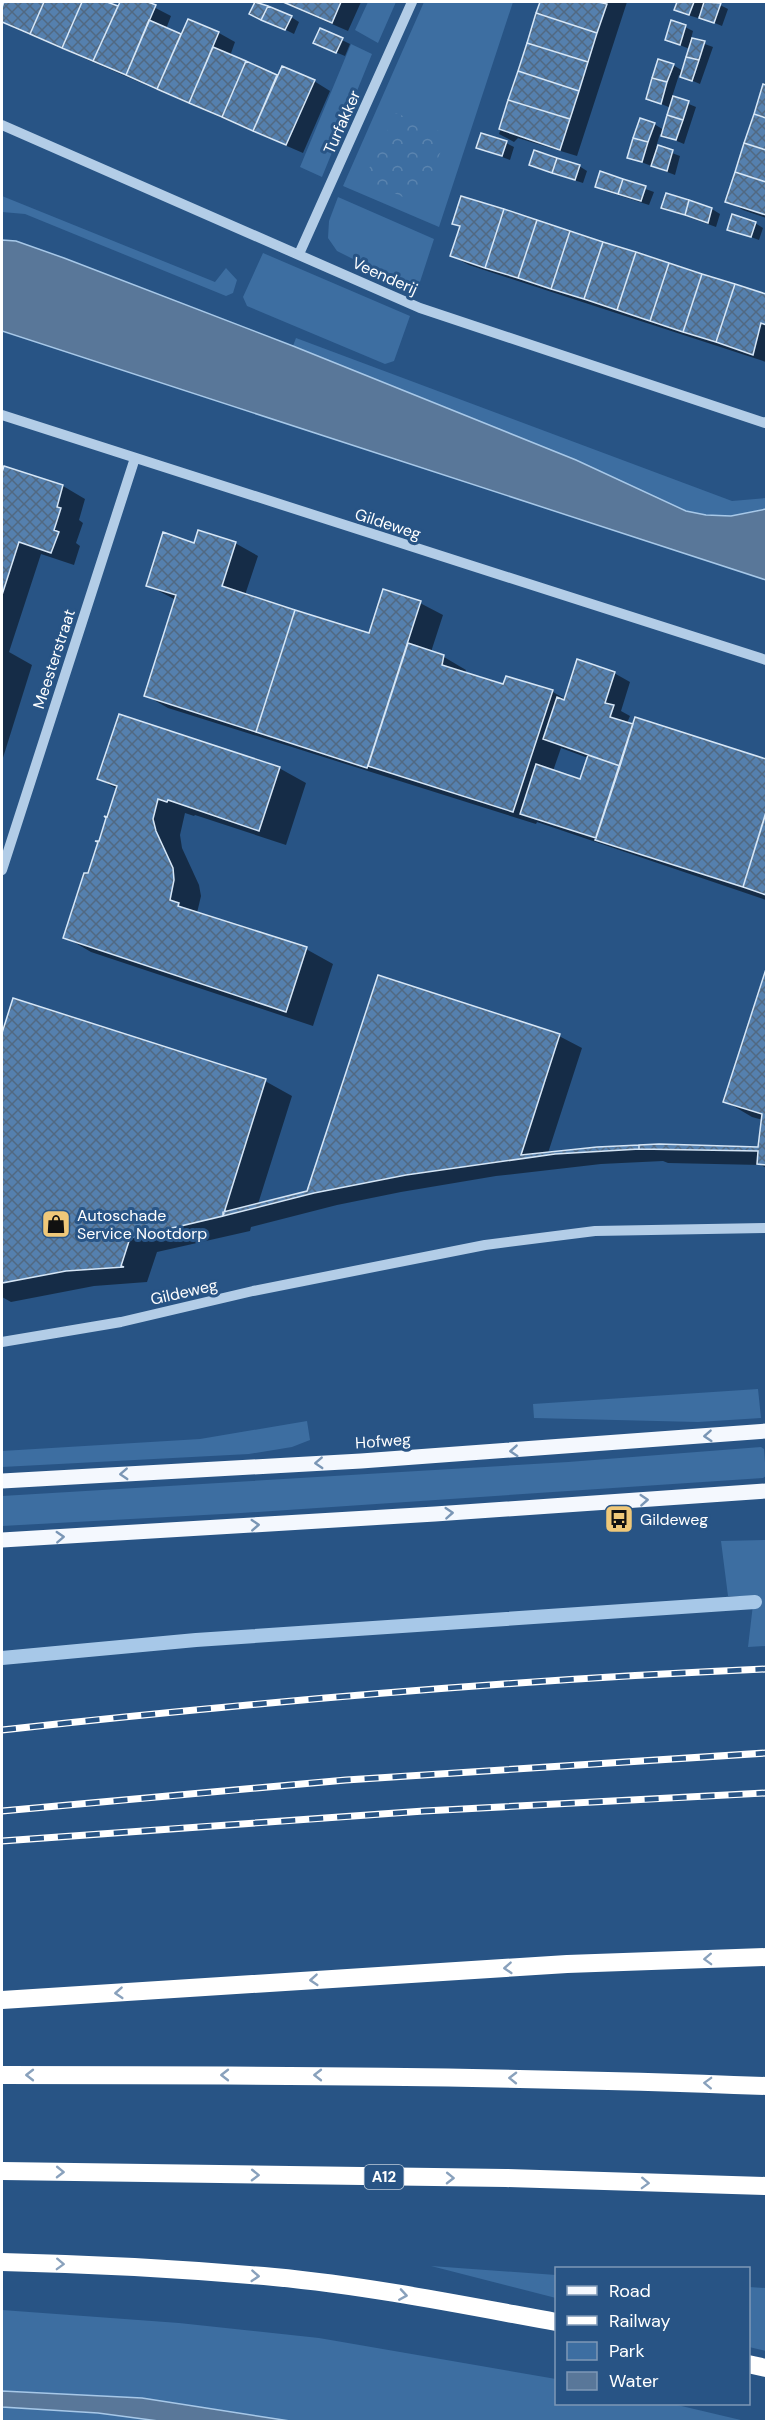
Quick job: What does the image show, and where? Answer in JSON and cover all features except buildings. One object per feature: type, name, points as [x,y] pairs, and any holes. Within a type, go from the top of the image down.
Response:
[{"type":"highway","points":[[2,2000],[567,1964],[766,1957]]},
{"type":"highway","points":[[2,2075],[414,2076],[596,2079],[766,2086]]},
{"type":"highway","name":"A12","points":[[2,2171],[506,2178],[766,2186]]},
{"type":"highway","points":[[2,2262],[78,2264],[275,2277],[420,2297],[555,2322]]},
{"type":"highway","points":[[750,2364],[766,2368]]},
{"type":"main road","name":"Hofweg","points":[[2,1481],[361,1461],[766,1431]]},
{"type":"main road","points":[[2,1540],[469,1512],[766,1491]]},
{"type":"street","name":"Turfakker","points":[[299,254],[412,2]]},
{"type":"street","name":"Veenderij","points":[[2,125],[420,308],[766,422]]},
{"type":"street","name":"Gildeweg","points":[[2,415],[766,660]]},
{"type":"street","name":"Meesterstraat","points":[[2,870],[135,458]]},
{"type":"street","name":"Gildeweg","points":[[2,1342],[121,1322],[253,1292],[485,1245],[595,1232],[766,1227]]},
{"type":"green space","points":[[368,2],[396,2],[378,43],[355,30]]},
{"type":"green space","points":[[424,2],[513,2],[439,227],[343,186]]},
{"type":"green space","points":[[351,44],[372,54],[322,177],[300,167]]},
{"type":"green space","points":[[396,113],[448,135],[418,204],[364,179]]},
{"type":"green space","points":[[2,196],[215,282],[226,268],[237,280],[233,293],[226,296],[25,214],[2,212]]},
{"type":"green space","points":[[338,197],[434,239],[417,291],[337,251],[328,238],[329,221]]},
{"type":"green space","points":[[263,253],[410,316],[394,361],[385,364],[247,306],[243,297]]},
{"type":"green space","points":[[296,338],[732,501],[766,498],[766,509],[731,516],[686,511],[576,460],[293,346]]},
{"type":"green space","points":[[758,1389],[761,1418],[698,1422],[534,1418],[533,1404]]},
{"type":"green space","points":[[307,1421],[310,1440],[292,1447],[249,1454],[2,1467],[2,1451],[200,1439]]},
{"type":"green space","points":[[761,1447],[764,1449],[766,1476],[763,1478],[241,1513],[2,1526],[2,1496],[568,1462]]},
{"type":"green space","points":[[766,1540],[766,1646],[748,1647],[754,1596],[728,1596],[721,1541]]},
{"type":"green space","points":[[431,2266],[555,2275],[555,2298]]},
{"type":"green space","points":[[750,2287],[766,2288],[766,2351],[750,2347]]},
{"type":"green space","points":[[2,2310],[179,2323],[319,2338],[555,2379],[555,2405],[677,2405],[745,2421],[290,2422],[142,2398],[2,2391]]},
{"type":"green space","points":[[2,2407],[98,2413],[166,2421],[2,2421]]},
{"type":"water","points":[[2,240],[16,241],[64,258],[293,346],[576,460],[686,511],[731,516],[766,509],[766,580],[2,331]]},
{"type":"water","points":[[2,2391],[142,2398],[290,2421],[166,2422],[98,2413],[2,2407]]},
{"type":"waterway","points":[[2,1658],[196,1640],[755,1602]]},
{"type":"railway","points":[[2,1730],[384,1693],[575,1679],[766,1669]]},
{"type":"railway","points":[[2,1811],[346,1780],[766,1753]]},
{"type":"railway","points":[[2,1841],[424,1811],[766,1793]]},
{"type":"place","name":"Autoschade Service Nootdorp","points":[[56,1224]]},
{"type":"place","name":"Gildeweg","points":[[619,1519]]}]
